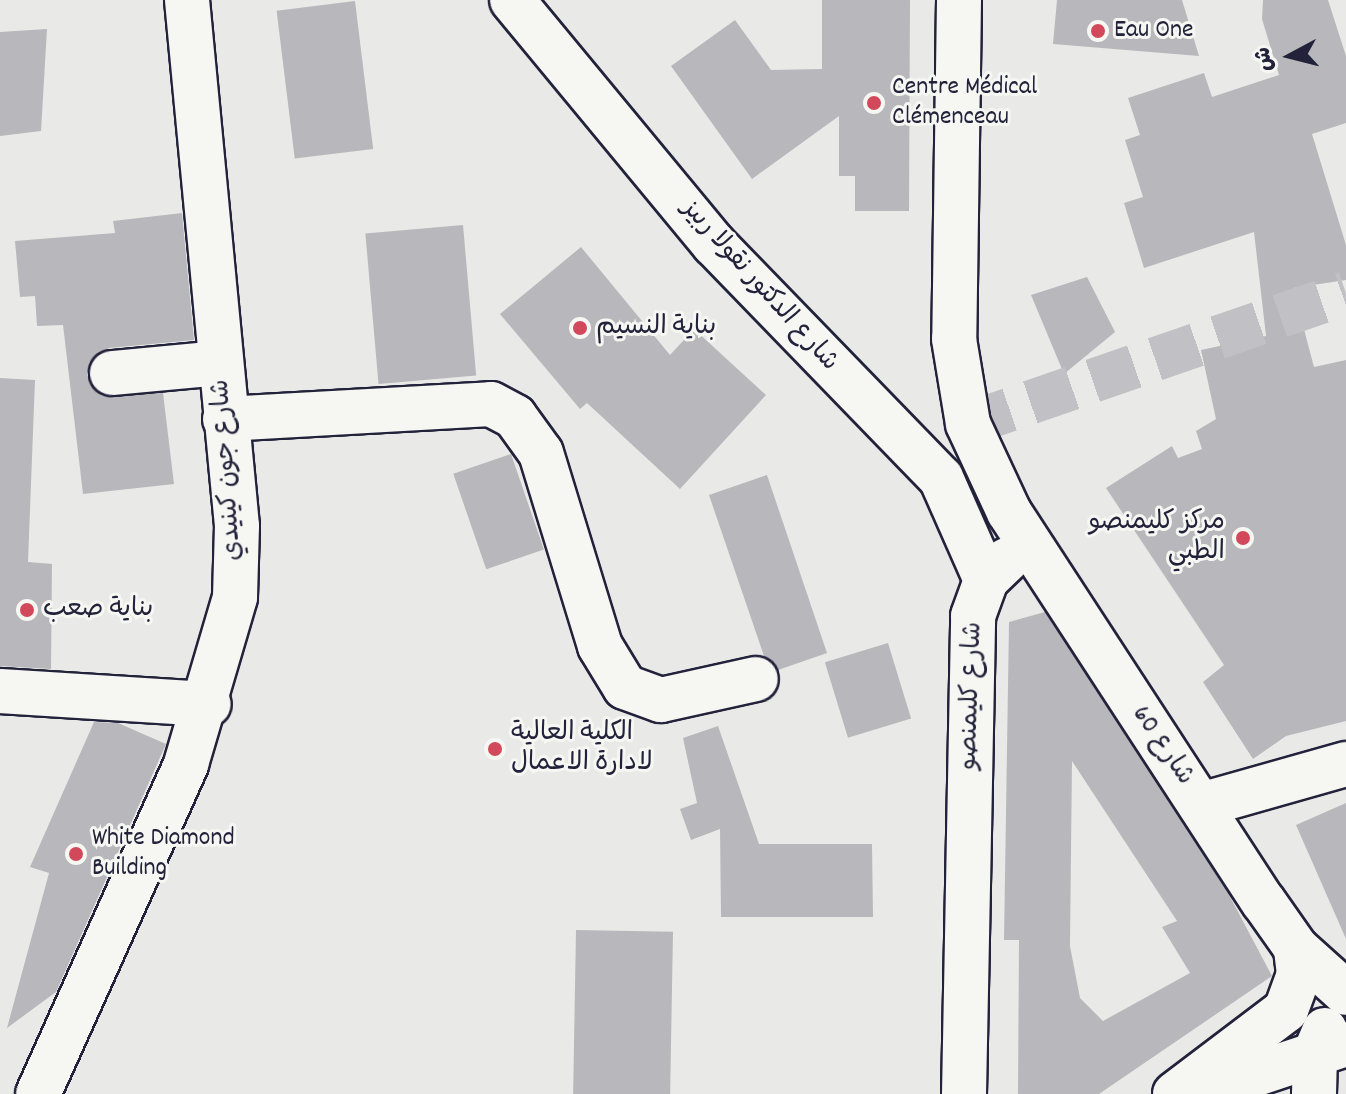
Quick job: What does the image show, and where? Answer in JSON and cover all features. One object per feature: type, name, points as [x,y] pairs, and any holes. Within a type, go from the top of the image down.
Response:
[{"type":"street","name":"شارع جون كينيدي","points":[[33,1088],[209,704],[236,575],[187,0]]},
{"type":"street","name":"شارع الدكتور نقولا ربيز","points":[[512,0],[714,244],[941,478],[963,513],[986,580]]},
{"type":"street","points":[[959,0],[958,378],[986,467],[1029,543],[986,580]]},
{"type":"street","points":[[112,373],[220,363]]},
{"type":"street","points":[[225,419],[491,404],[515,417],[541,453],[600,646],[625,687],[661,700],[756,679]]},
{"type":"street","name":"شارع 60","points":[[1029,543],[1296,948],[1346,993]]},
{"type":"street","name":"شارع كليمنصو","points":[[964,1094],[973,616],[986,580]]},
{"type":"street","points":[[0,691],[209,704]]},
{"type":"street","points":[[1201,805],[1346,764]]},
{"type":"street","points":[[1175,1094],[1286,1010],[1299,974],[1296,948]]},
{"type":"street","points":[[1198,1094],[1325,1064],[1327,1027],[1346,1014]]},
{"type":"building","points":[[822,0],[910,0],[909,211],[855,211],[855,176],[839,176],[839,116],[752,179],[671,66],[735,20],[771,70],[822,69]]},
{"type":"building","name":"Eau One","points":[[1057,0],[1182,0],[1199,56],[1053,44]]},
{"type":"building","points":[[1263,0],[1328,0],[1346,56],[1346,123],[1312,134],[1346,245],[1346,280],[1293,288],[1314,367],[1346,360],[1346,721],[1286,736],[1253,759],[1203,682],[1224,665],[1106,488],[1172,446],[1178,458],[1202,449],[1196,431],[1216,419],[1201,350],[1266,336],[1254,232],[1144,268],[1124,203],[1143,197],[1125,140],[1140,135],[1128,98],[1204,73],[1212,97],[1279,75],[1262,19]]},
{"type":"building","points":[[355,1],[373,149],[295,159],[277,11]]},
{"type":"building","points":[[47,29],[41,131],[0,136],[0,32]]},
{"type":"building","points":[[182,213],[194,340],[109,348],[90,362],[87,375],[102,396],[163,393],[174,484],[83,494],[63,325],[37,326],[35,296],[20,297],[15,241],[115,233],[113,221]]},
{"type":"building","points":[[463,225],[476,375],[379,384],[365,234]]},
{"type":"building","points":[[581,247],[670,355],[694,329],[766,395],[680,489],[587,403],[580,409],[500,314]]},
{"type":"building","points":[[1087,277],[1115,332],[1064,374],[1031,295]]},
{"type":"building","points":[[0,378],[35,380],[28,562],[52,564],[51,669],[0,666]]},
{"type":"building","points":[[511,454],[544,549],[486,569],[453,474]]},
{"type":"building","points":[[767,475],[827,653],[778,670],[764,656],[709,495]]},
{"type":"building","points":[[1045,612],[1228,893],[1272,976],[1099,1094],[1018,1094],[1019,940],[1004,940],[1009,622]],"holes":[[[1072,761],[1177,921],[1162,927],[1190,973],[1103,1021],[1080,998],[1070,946]]]},
{"type":"building","points":[[888,643],[911,719],[848,738],[825,662]]},
{"type":"building","name":"White Diamond Building","points":[[94,722],[118,723],[166,744],[56,992],[7,1028],[49,873],[30,867]]},
{"type":"building","points":[[718,726],[759,844],[872,844],[873,917],[721,917],[720,829],[691,840],[680,809],[697,803],[683,738]]},
{"type":"building","points":[[1346,803],[1346,939],[1296,825]]},
{"type":"building","points":[[576,930],[673,932],[670,1094],[573,1094]]},
{"type":"tunnel","points":[[968,424],[1346,293]]},
{"type":"place","name":"Eau One","points":[[1098,31]]},
{"type":"place","name":"Centre Médical Clémenceau","points":[[874,103]]},
{"type":"place","name":"بناية النسيم","points":[[580,328]]},
{"type":"place","name":"مركز كليمنصو الطبي","points":[[1243,538]]},
{"type":"place","name":"بناية صعب","points":[[27,610]]},
{"type":"place","name":"الكلية العالية لادارة الاعمال","points":[[495,749]]},
{"type":"place","name":"White Diamond Building","points":[[76,854]]}]
